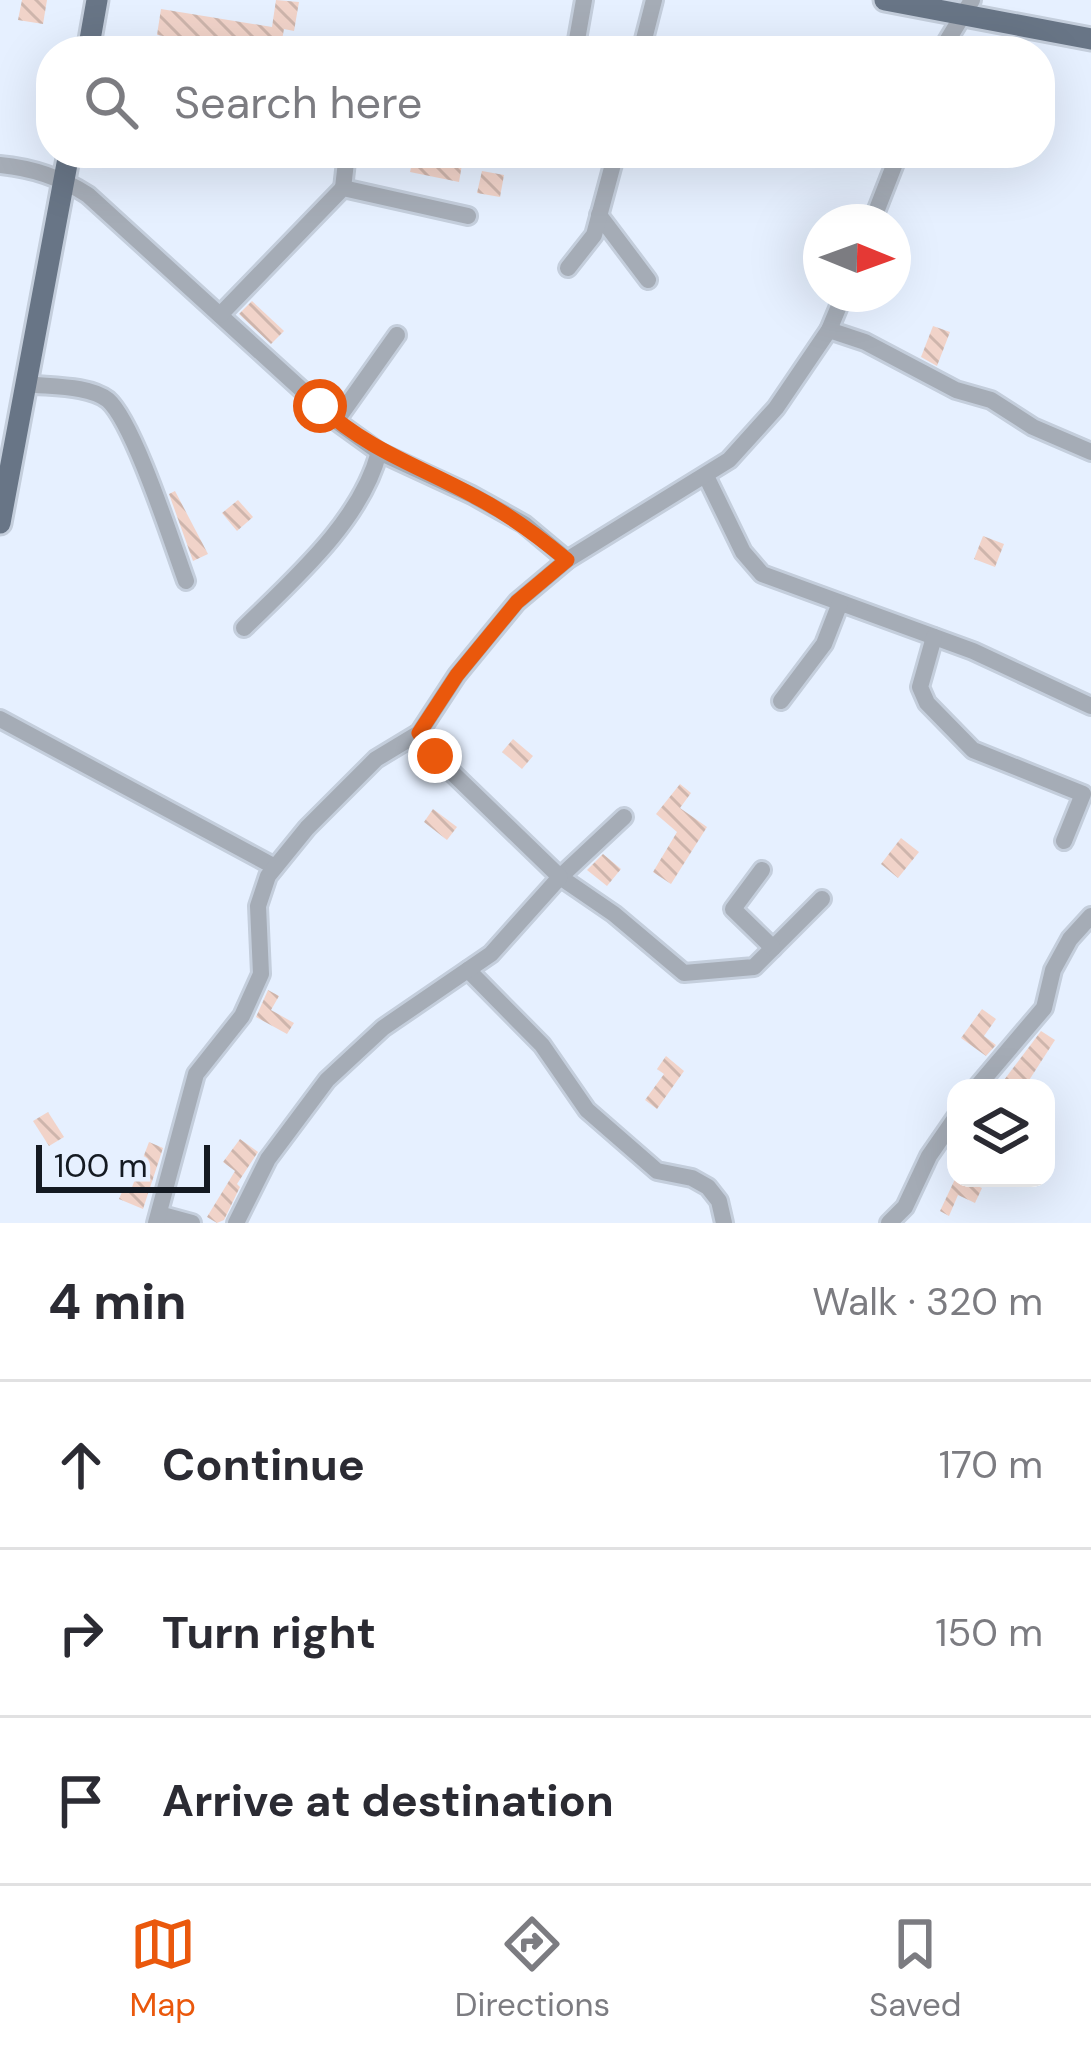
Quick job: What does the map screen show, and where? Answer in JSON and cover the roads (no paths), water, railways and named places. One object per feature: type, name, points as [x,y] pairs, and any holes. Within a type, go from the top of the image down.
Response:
[{"type":"main road","points":[[91,36],[97,0]]},
{"type":"main road","points":[[885,0],[968,8],[1091,39]]},
{"type":"main road","points":[[0,524],[66,168]]},
{"type":"street","points":[[578,36],[584,0]]},
{"type":"street","points":[[645,36],[654,0]]},
{"type":"street","points":[[950,36],[968,8]]},
{"type":"street","points":[[0,165],[64,179],[113,216],[336,421],[379,452],[524,524],[567,560]]},
{"type":"street","points":[[220,315],[343,188],[345,168]]},
{"type":"street","points":[[568,268],[594,235],[612,168]]},
{"type":"street","points":[[879,204],[893,168]]},
{"type":"street","points":[[343,188],[468,216]]},
{"type":"street","points":[[599,214],[648,280]]},
{"type":"street","points":[[192,1223],[157,1219],[196,1074],[242,1016],[261,974],[259,906],[263,886],[275,867],[376,759],[419,733],[457,675],[517,602],[567,560],[729,460],[776,408],[830,330],[837,312]]},
{"type":"street","points":[[830,330],[865,342],[956,389],[991,400],[1034,427],[1091,452]]},
{"type":"street","points":[[336,421],[397,335]]},
{"type":"street","points":[[26,384],[106,398],[119,414],[143,466],[186,580]]},
{"type":"street","points":[[244,628],[332,536],[373,477],[379,452]]},
{"type":"street","points":[[706,476],[743,552],[762,574],[934,637],[1091,706]]},
{"type":"street","points":[[781,701],[824,644],[840,602]]},
{"type":"street","points":[[934,637],[920,687],[927,703],[973,750],[1084,794],[1064,841]]},
{"type":"street","points":[[0,718],[275,867]]},
{"type":"street","points":[[419,733],[435,756],[560,877],[614,914],[683,973],[754,967],[823,899]]},
{"type":"street","points":[[236,1223],[268,1159],[327,1080],[382,1028],[491,954],[560,877],[624,817]]},
{"type":"street","points":[[762,870],[733,909],[773,948]]},
{"type":"street","points":[[984,1079],[1044,1008],[1053,970],[1070,939],[1091,916]]},
{"type":"street","points":[[468,970],[542,1045],[587,1110],[658,1171],[692,1178],[708,1187],[719,1202],[724,1223]]},
{"type":"street","points":[[889,1223],[905,1207],[947,1130]]}]
